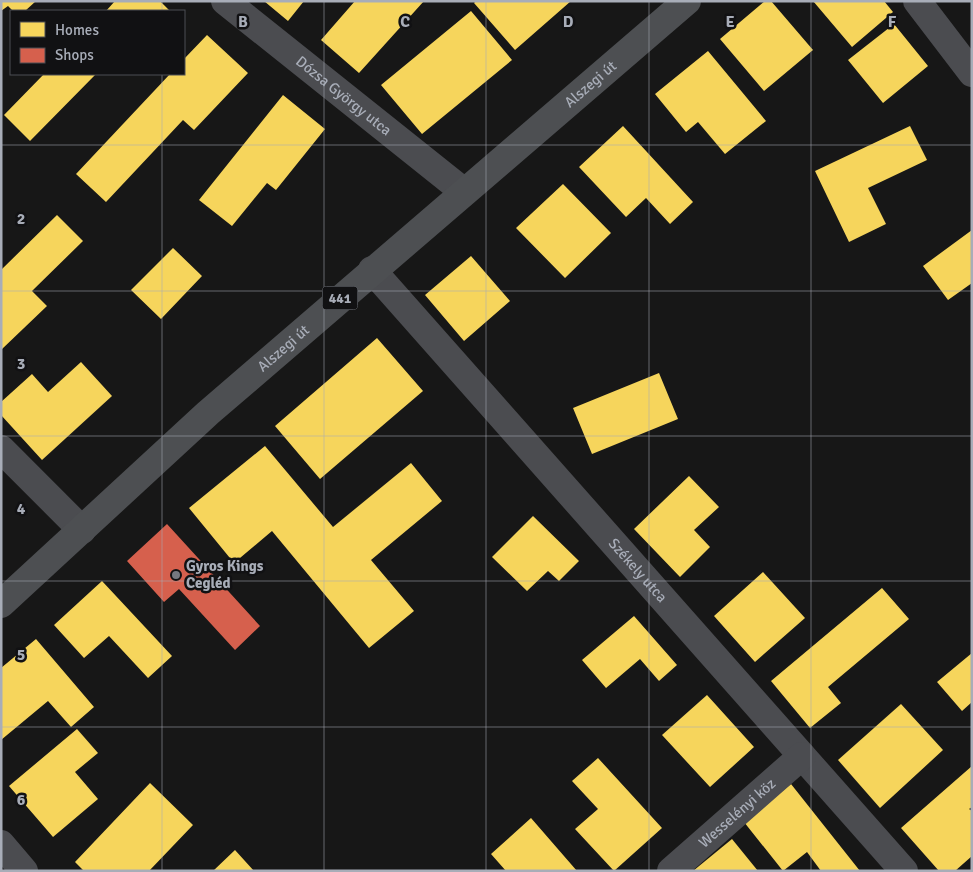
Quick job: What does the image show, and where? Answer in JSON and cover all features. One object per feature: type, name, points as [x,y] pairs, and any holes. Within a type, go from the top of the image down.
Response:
[{"type":"main road","name":"Alszegi út","points":[[1,604],[208,413],[463,191],[687,1]]},
{"type":"street","name":"Dózsa György utca","points":[[225,1],[463,191]]},
{"type":"street","points":[[917,1],[972,73]]},
{"type":"street","name":"Székely utca","points":[[372,270],[904,871]]},
{"type":"street","points":[[1,449],[82,530]]},
{"type":"street","name":"Wesselényi köz","points":[[670,871],[802,756]]},
{"type":"street","points":[[1,844],[24,871]]},
{"type":"building: Homes","points":[[1,1],[36,1],[26,10],[12,10],[8,6],[1,11]]},
{"type":"building: Homes","points":[[115,1],[160,1],[169,10],[107,10]]},
{"type":"building: Homes","points":[[264,1],[304,1],[288,21]]},
{"type":"building: Homes","points":[[355,1],[424,1],[359,73],[321,40]]},
{"type":"building: Homes","points":[[476,1],[571,1],[515,50],[474,3]]},
{"type":"building: Homes","points":[[765,1],[771,1],[813,50],[764,91],[720,39]]},
{"type":"building: Homes","points":[[813,1],[884,1],[893,12],[852,47]]},
{"type":"building: Homes","points":[[471,11],[512,60],[422,134],[381,85]]},
{"type":"building: Homes","points":[[894,24],[928,66],[883,103],[848,60]]},
{"type":"building: Homes","points":[[207,35],[248,73],[194,130],[183,120],[106,202],[76,174],[169,75],[185,75],[185,58]]},
{"type":"building: Homes","points":[[708,51],[766,121],[725,154],[698,122],[686,132],[655,94]]},
{"type":"building: Homes","points":[[43,75],[95,75],[30,141],[4,115]]},
{"type":"building: Homes","points":[[283,95],[325,129],[276,190],[267,183],[232,226],[199,200]]},
{"type":"building: Homes","points":[[623,126],[693,202],[670,224],[646,198],[626,217],[579,167]]},
{"type":"building: Homes","points":[[910,126],[927,160],[868,188],[886,224],[849,242],[815,171]]},
{"type":"building: Homes","points":[[563,184],[611,233],[565,278],[516,228]]},
{"type":"building: Homes","points":[[57,215],[83,241],[32,291],[47,306],[1,350],[1,270]]},
{"type":"building: Homes","points":[[972,230],[972,283],[948,300],[923,266]]},
{"type":"building: Homes","points":[[173,248],[202,276],[161,319],[131,290]]},
{"type":"building: Homes","points":[[471,256],[510,301],[464,341],[425,295]]},
{"type":"building: Homes","points":[[377,338],[423,391],[320,479],[275,426]]},
{"type":"building: Homes","points":[[81,362],[112,396],[42,460],[1,415],[1,402],[32,374],[48,392]]},
{"type":"building: Homes","points":[[659,373],[678,419],[592,454],[573,408]]},
{"type":"building: Homes","points":[[265,446],[333,527],[411,463],[442,501],[371,560],[414,611],[369,648],[272,531],[234,563],[189,508]]},
{"type":"building: Homes","points":[[689,476],[719,507],[694,530],[710,547],[680,577],[634,529]]},
{"type":"building: Homes","points":[[533,516],[579,561],[559,581],[548,571],[527,591],[492,557]]},
{"type":"building: Homes","points":[[763,572],[805,618],[755,662],[714,616]]},
{"type":"building: Homes","points":[[102,581],[172,656],[148,678],[109,636],[84,658],[54,625]]},
{"type":"building: Homes","points":[[882,588],[909,619],[828,687],[841,703],[810,728],[771,681]]},
{"type":"building: Homes","points":[[634,616],[677,665],[659,681],[640,659],[606,688],[582,660]]},
{"type":"building: Homes","points":[[36,639],[94,707],[71,727],[48,701],[1,740],[1,668]]},
{"type":"building: Homes","points":[[972,653],[972,702],[962,711],[937,682]]},
{"type":"building: Homes","points":[[707,695],[754,747],[710,787],[662,735]]},
{"type":"building: Homes","points":[[901,704],[943,750],[880,808],[838,760]]},
{"type":"building: Homes","points":[[77,729],[98,753],[75,772],[98,799],[53,837],[9,786]]},
{"type":"building: Homes","points":[[598,758],[662,828],[614,871],[575,829],[598,809],[572,781]]},
{"type":"building: Homes","points":[[972,766],[972,807],[969,809],[972,811],[972,856],[955,871],[939,871],[901,828]]},
{"type":"building: Homes","points":[[150,783],[193,825],[149,871],[84,871],[75,862]]},
{"type":"building: Homes","points":[[791,784],[860,871],[821,871],[807,852],[783,871],[744,822]]},
{"type":"building: Homes","points":[[531,818],[577,871],[506,871],[491,854]]},
{"type":"building: Homes","points":[[732,839],[758,871],[693,871]]},
{"type":"building: Homes","points":[[235,850],[254,871],[213,871]]},
{"type":"building: Shops","name":"Gyros Kings Cegléd","points":[[167,524],[260,626],[235,650],[179,589],[164,602],[127,561]]},
{"type":"place","name":"Gyros Kings Cegléd","points":[[176,575]]}]
